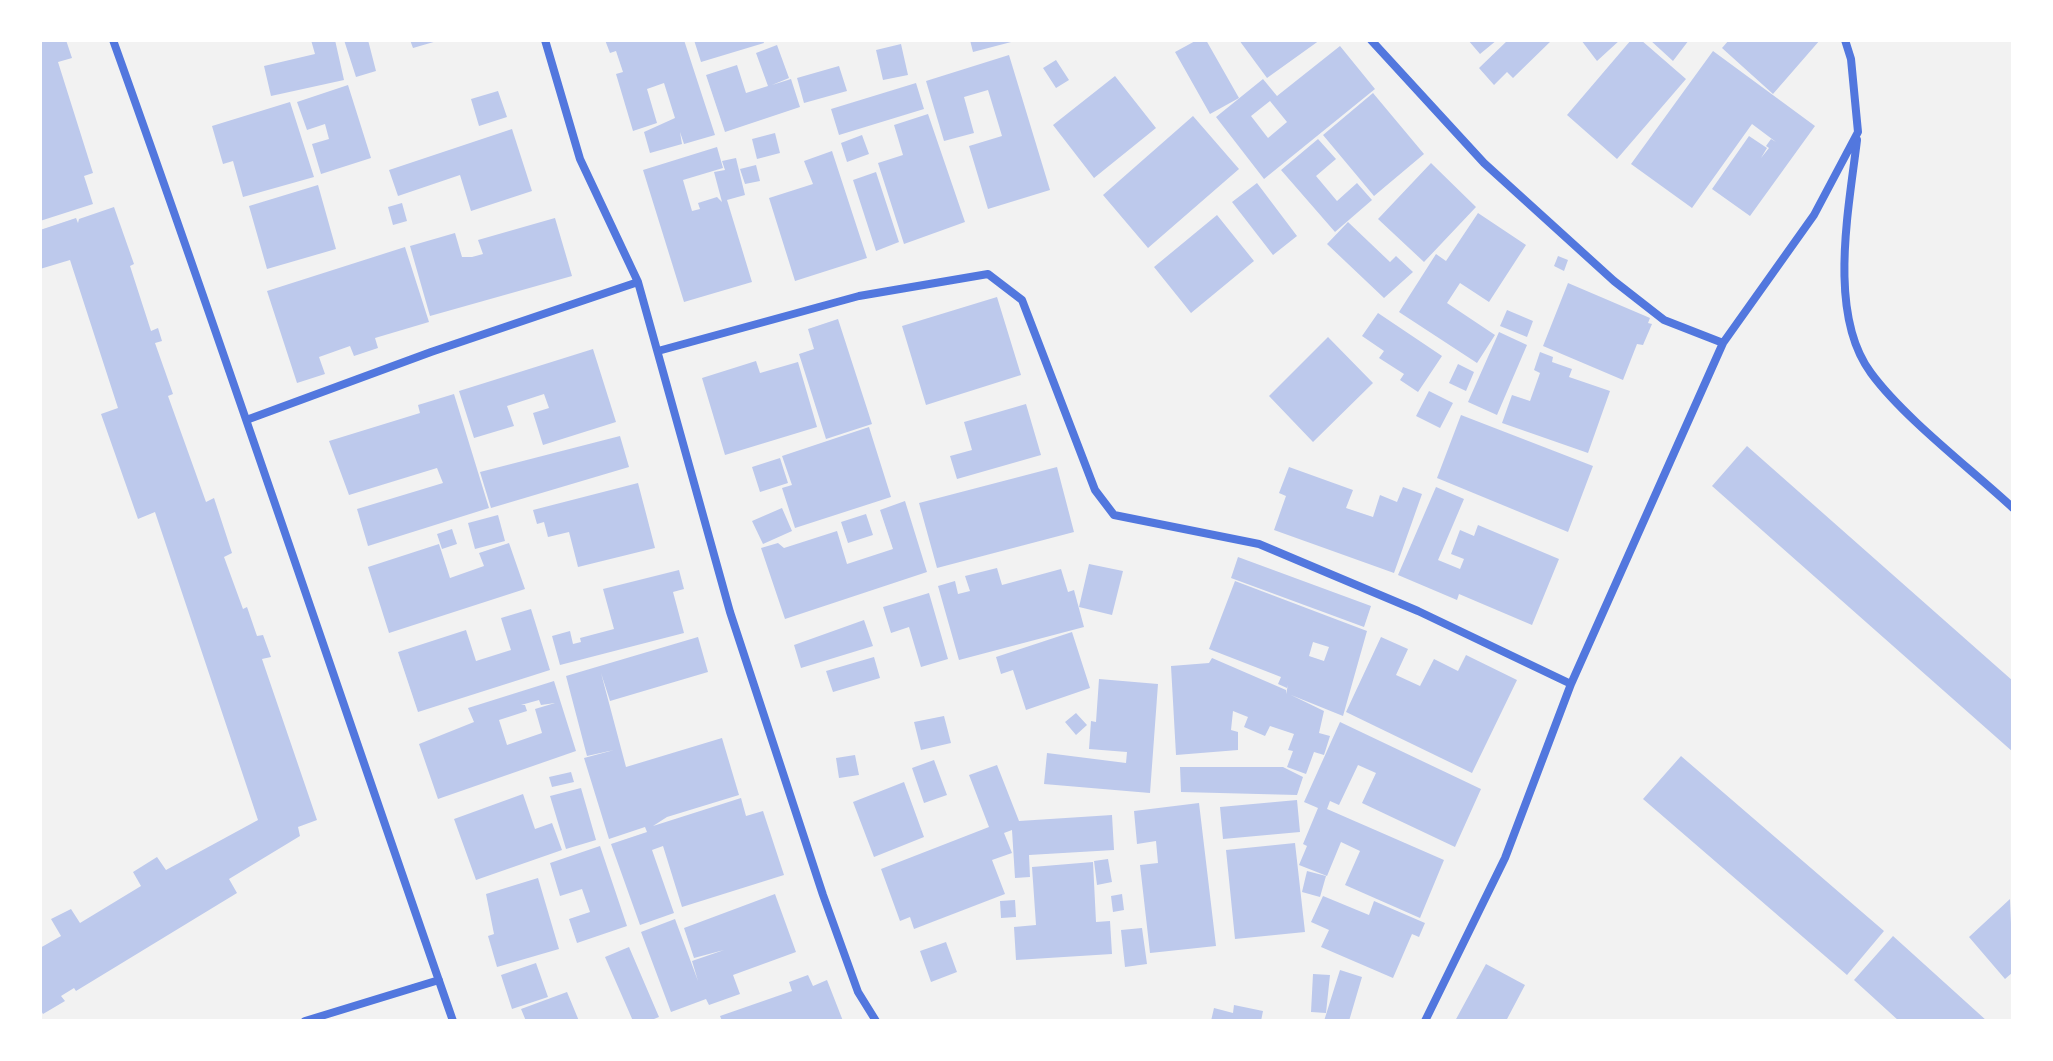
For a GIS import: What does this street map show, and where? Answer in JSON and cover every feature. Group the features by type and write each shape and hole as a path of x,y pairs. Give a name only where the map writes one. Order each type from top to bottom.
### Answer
{"street":[{"path":"113,40 249,419 352,733 453,1021"},
{"path":"545,40 580,159 638,282 730,612 838,936 858,992 876,1021"},
{"path":"1371,40 1484,163 1614,281 1664,320 1723,343"},
{"path":"1845,40 1851,59 1858,132 1845,246 1844,291 1854,336 1869,372 2013,508"},
{"path":"1425,1021 1505,858 1571,684 1723,343 1814,215 1858,132"},
{"path":"658,351 859,296 988,274 1022,300 1095,490 1114,515 1259,544 1418,611 1571,684"},
{"path":"249,419 431,352 638,282"},
{"path":"305,1021 439,980"}],"building":[{"path":"40,40 66,40 72,58 58,62 93,173 84,176 93,204 40,221"},
{"path":"311,40 335,40 344,80 271,96 264,66 315,54"},
{"path":"344,40 368,40 376,71 356,77"},
{"path":"410,40 437,40 437,41 413,48"},
{"path":"605,40 684,40 715,135 684,144 680,132 682,144 650,153 644,132 675,118 664,83 647,89 657,123 633,131 616,74 623,72 616,51 610,53"},
{"path":"694,40 763,40 764,43 701,62"},
{"path":"970,40 1015,40 1015,41 973,52"},
{"path":"1197,40 1206,40 1239,98 1210,114 1175,52"},
{"path":"1239,40 1320,40 1267,78"},
{"path":"1468,40 1497,40 1480,54"},
{"path":"1508,40 1552,40 1513,78 1507,72 1494,85 1479,68"},
{"path":"1581,40 1620,40 1597,61"},
{"path":"1631,40 1641,40 1686,79 1617,159 1567,115"},
{"path":"1650,40 1689,40 1673,61"},
{"path":"1729,40 1820,40 1773,94 1722,48"},
{"path":"901,44 908,75 883,80 876,50"},
{"path":"777,45 789,78 772,85 791,79 800,107 725,132 706,75 737,65 746,93 768,86 756,53"},
{"path":"1340,46 1375,89 1264,179 1216,117 1263,79 1277,96","holes":["1270,101 1287,122 1268,138 1251,116"]},
{"path":"1713,51 1815,126 1750,216 1712,189 1749,136 1767,148 1761,158 1769,148 1766,146 1771,139 1776,142 1752,124 1692,208 1631,164"},
{"path":"1009,55 1050,190 988,209 969,146 1002,136 988,90 964,97 974,133 944,141 926,81"},
{"path":"1056,60 1069,80 1056,88 1043,68"},
{"path":"839,66 847,91 804,103 797,78"},
{"path":"1115,76 1156,128 1094,178 1053,125"},
{"path":"916,83 924,109 839,135 831,109"},
{"path":"348,85 371,158 321,174 312,144 329,139 325,124 307,130 297,102"},
{"path":"498,91 507,117 479,126 471,99"},
{"path":"1373,93 1424,154 1374,196 1323,135"},
{"path":"290,102 314,177 243,197 233,161 223,164 212,126"},
{"path":"928,114 965,222 904,244 878,163 903,155 894,125"},
{"path":"1193,116 1239,169 1148,248 1103,195"},
{"path":"512,129 532,191 471,211 460,175 398,196 389,170"},
{"path":"775,133 780,153 757,159 752,139"},
{"path":"862,135 869,154 847,162 841,143"},
{"path":"1318,139 1336,159 1316,176 1337,201 1357,183 1372,200 1335,232 1281,170"},
{"path":"717,147 723,168 683,180 692,211 700,209 698,203 717,197 722,202 714,172 725,170 722,161 736,158 745,195 727,200 752,282 684,302 643,170"},
{"path":"832,151 867,258 795,281 769,198 813,184 804,161"},
{"path":"1431,163 1476,207 1424,262 1378,219"},
{"path":"756,165 760,181 745,184 740,169"},
{"path":"876,172 899,242 876,251 853,180"},
{"path":"1257,183 1297,236 1273,255 1232,202"},
{"path":"318,185 336,249 267,269 249,206"},
{"path":"402,203 407,221 393,225 388,207"},
{"path":"114,207 134,264 130,266 151,331 158,328 162,341 155,343 173,394 168,396 206,502 214,498 232,553 224,557 243,609 247,607 257,636 263,635 271,657 262,659 317,820 298,827 300,836 229,879 237,893 76,991 74,988 61,996 65,1001 43,1014 40,1009 40,948 61,936 51,919 71,909 80,923 141,886 133,872 157,857 166,870 258,820 155,512 138,519 101,414 118,408 70,260 40,269 40,230 76,218 78,223 79,219"},
{"path":"1478,213 1526,245 1489,302 1460,283 1447,303 1495,335 1477,363 1399,312 1436,254 1446,261"},
{"path":"1217,215 1254,261 1191,313 1154,267"},
{"path":"555,218 572,276 430,316 410,246 455,233 462,257 472,257 483,254 478,240"},
{"path":"1348,222 1390,262 1396,256 1413,272 1384,298 1327,244"},
{"path":"405,247 429,322 375,338 378,348 354,356 350,346 319,357 325,374 297,383 267,291"},
{"path":"1558,256 1568,260 1564,271 1554,266"},
{"path":"1568,283 1650,318 1648,323 1652,324 1643,345 1637,344 1623,380 1543,346"},
{"path":"997,297 1021,375 926,405 902,326"},
{"path":"1507,310 1533,321 1527,337 1500,326"},
{"path":"1378,313 1442,356 1418,392 1400,380 1404,374 1379,358 1384,351 1362,336"},
{"path":"838,319 872,424 826,439 799,354 814,349 808,329"},
{"path":"1499,332 1527,345 1497,415 1468,402"},
{"path":"1328,337 1373,383 1313,442 1269,396"},
{"path":"593,349 616,422 543,445 533,413 549,408 544,394 507,406 514,426 474,438 459,391"},
{"path":"1540,352 1553,357 1552,362 1572,369 1569,377 1610,391 1588,453 1502,423 1512,395 1530,401 1540,373 1534,370"},
{"path":"756,361 760,373 798,362 817,427 725,455 702,378"},
{"path":"1458,364 1474,372 1466,391 1449,383"},
{"path":"1429,391 1453,403 1440,428 1416,416"},
{"path":"454,394 489,508 368,546 357,509 443,483 437,468 349,495 329,441 420,413 418,405"},
{"path":"1026,404 1041,455 957,479 950,456 972,450 964,422"},
{"path":"1461,415 1593,466 1568,532 1437,478"},
{"path":"869,427 891,497 795,528 782,488 792,485 782,456"},
{"path":"620,436 629,467 491,508 480,472"},
{"path":"1747,446 2013,681 2013,752 1712,486"},
{"path":"780,458 788,483 760,492 752,467"},
{"path":"1057,467 1074,532 937,568 919,503"},
{"path":"1289,467 1353,490 1346,508 1373,517 1380,495 1397,502 1403,487 1422,494 1394,573 1274,530 1286,496 1279,493"},
{"path":"638,483 655,548 578,567 569,532 548,537 544,522 537,524 533,510"},
{"path":"1436,487 1464,499 1438,560 1460,569 1464,559 1451,554 1460,530 1474,536 1478,525 1559,559 1532,625 1459,594 1457,600 1398,575"},
{"path":"905,501 927,572 785,619 761,548 778,543 784,548 837,531 847,564 893,549 880,510"},
{"path":"782,508 792,531 763,544 752,521"},
{"path":"866,514 873,535 848,543 841,522"},
{"path":"498,515 505,541 475,549 468,523"},
{"path":"452,529 457,544 442,549 437,534"},
{"path":"509,543 525,589 389,633 368,567 439,544 450,578 484,566 479,553"},
{"path":"1238,557 1371,606 1364,627 1231,578"},
{"path":"1089,564 1123,571 1112,615 1079,607"},
{"path":"997,568 1002,585 1061,569 1068,592 1074,590 1084,627 959,660 938,586 955,581 958,594 970,591 965,576"},
{"path":"679,570 684,589 673,592 684,633 560,665 552,636 570,631 573,644 581,642 580,638 614,629 603,589"},
{"path":"1235,581 1367,631 1343,716 1291,695 1324,711 1319,733 1330,736 1324,755 1314,752 1306,774 1287,767 1293,751 1288,750 1294,734 1270,726 1265,736 1244,727 1248,717 1233,711 1231,730 1238,732 1238,750 1176,755 1171,666 1209,663 1212,658 1286,690 1286,694 1288,685 1287,688 1278,684 1281,677 1209,649","holes":["1313,642 1329,647 1324,661 1309,656"]},
{"path":"929,593 948,659 921,667 909,627 891,633 883,607"},
{"path":"531,609 550,670 418,712 398,652 466,630 476,661 511,650 501,618"},
{"path":"864,620 873,646 801,668 794,645"},
{"path":"1072,632 1090,688 1026,710 1013,670 1001,674 996,657"},
{"path":"698,637 708,672 610,701 601,673 626,767 722,738 739,795 667,817 653,826 741,798 746,816 763,811 784,875 682,907 663,846 652,850 674,913 640,925 611,844 647,832 645,827 609,839 584,758 614,750 587,756 566,676"},
{"path":"1381,637 1408,649 1396,675 1420,686 1434,659 1458,671 1466,655 1517,680 1472,773 1346,712"},
{"path":"874,657 880,678 833,692 826,671"},
{"path":"1099,679 1158,684 1150,793 1044,784 1047,753 1126,763 1127,752 1089,749 1091,721 1096,722"},
{"path":"554,681 576,751 438,799 419,744 474,722 468,708","holes":["539,700 541,705 555,703 535,709 542,733 507,745 499,720 527,711 525,705 521,705"]},
{"path":"1076,713 1087,725 1076,735 1065,722"},
{"path":"944,716 951,743 921,750 914,722"},
{"path":"1340,722 1481,789 1455,847 1362,803 1376,773 1358,765 1339,805 1330,801 1327,809 1444,860 1420,918 1345,885 1360,851 1341,842 1327,876 1299,865 1307,846 1303,844 1318,808 1304,802"},
{"path":"855,755 859,775 839,778 836,758"},
{"path":"1681,756 1884,931 1847,975 1643,799"},
{"path":"934,760 947,795 924,803 912,768"},
{"path":"997,765 1019,821 1112,815 1114,850 1029,855 1030,877 1015,878 1012,830 1004,833 1012,853 992,860 1005,894 914,929 910,917 900,921 881,869 989,827 969,775"},
{"path":"1180,767 1283,767 1303,777 1297,795 1181,792"},
{"path":"571,772 574,782 552,787 549,777"},
{"path":"904,782 924,837 874,857 853,802"},
{"path":"581,788 596,840 566,849 550,796"},
{"path":"523,794 535,829 552,823 562,850 476,880 454,819"},
{"path":"1297,800 1300,832 1223,839 1220,807"},
{"path":"1199,803 1216,946 1150,953 1140,865 1158,863 1156,841 1137,844 1134,811"},
{"path":"1295,843 1305,932 1235,939 1226,850"},
{"path":"600,846 627,926 577,943 569,919 590,912 582,889 560,896 550,863"},
{"path":"1108,859 1112,882 1097,885 1094,861"},
{"path":"1093,862 1096,922 1110,921 1112,954 1016,960 1014,927 1036,925 1032,867"},
{"path":"1307,871 1326,876 1320,897 1302,892"},
{"path":"538,878 559,949 497,967 488,936 494,934 486,894"},
{"path":"775,894 796,952 733,975 740,994 709,1005 706,999 671,1012 641,932 675,919 698,981 692,961 724,950 694,958 684,928"},
{"path":"1122,894 1124,910 1113,912 1111,896"},
{"path":"1323,896 1369,915 1374,901 1425,923 1419,937 1412,934 1393,978 1321,947 1329,930 1311,922"},
{"path":"2010,899 2013,972 2005,979 1969,937"},
{"path":"1015,900 1016,917 1001,918 1000,901"},
{"path":"1142,928 1147,964 1125,967 1121,930"},
{"path":"1893,936 1987,1021 1899,1021 1854,980"},
{"path":"946,942 957,972 931,982 920,951"},
{"path":"629,947 659,1017 649,1021 633,1021 605,957"},
{"path":"536,963 548,997 512,1009 501,975"},
{"path":"1486,964 1525,985 1506,1021 1455,1021"},
{"path":"1340,970 1362,977 1349,1021 1324,1021"},
{"path":"1313,974 1330,975 1326,1013 1311,1012"},
{"path":"808,975 813,986 827,980 843,1021 722,1021 720,1016 792,991 789,982"},
{"path":"567,992 579,1021 526,1021 521,1009"},
{"path":"1234,1005 1263,1011 1261,1021 1211,1021 1214,1008 1233,1013"}]}
